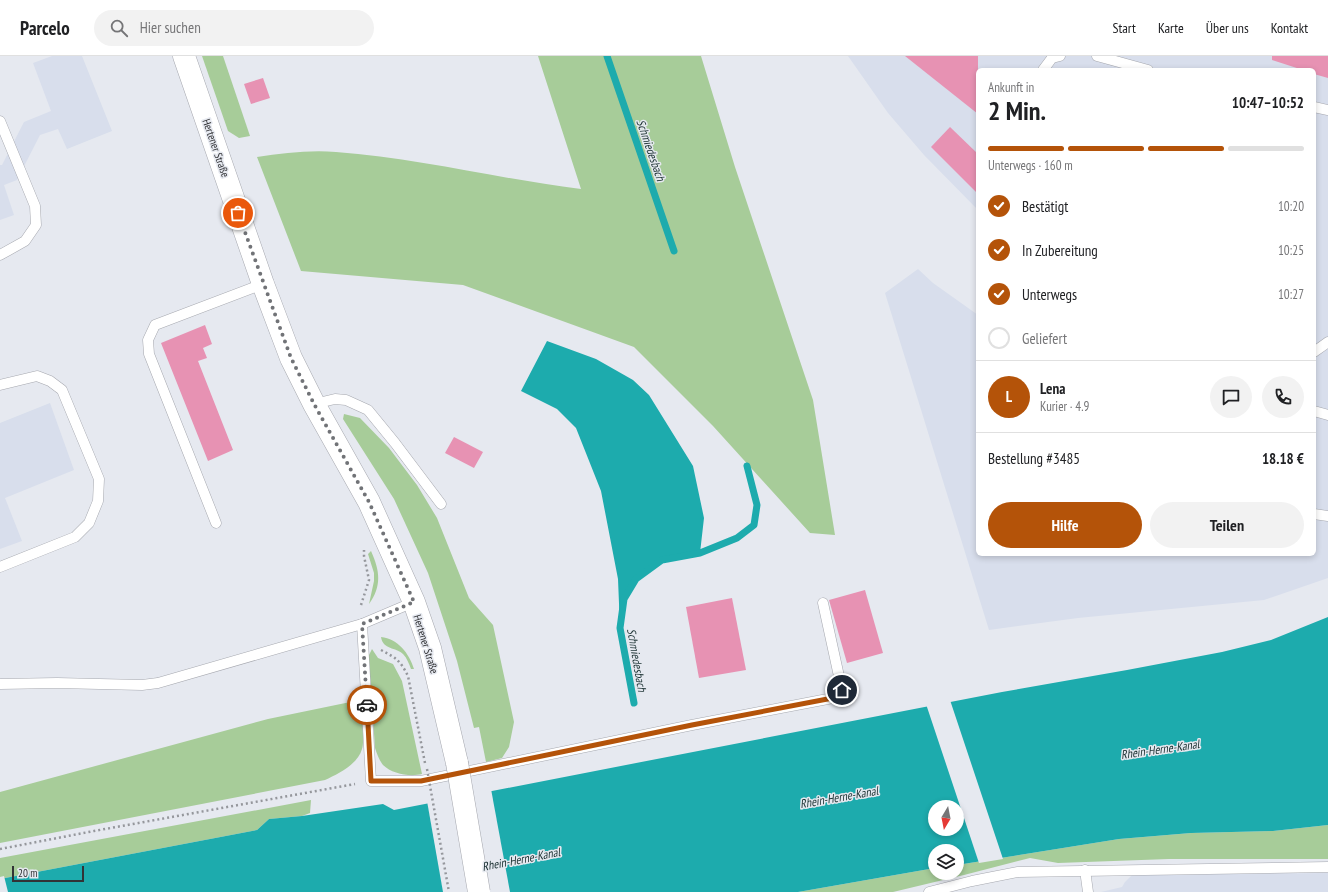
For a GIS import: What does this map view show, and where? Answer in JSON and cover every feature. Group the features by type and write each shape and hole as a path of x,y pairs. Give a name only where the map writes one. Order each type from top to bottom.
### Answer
{"main road":[{"name":"Hertener Straße","path":"184,56 263,284 291,358 314,404 369,502 414,602 430,648 457,763 479,892"}],"lane":[{"path":"1044,68 1052,58 1060,56"},
{"path":"1097,56 1141,68"},
{"path":"1316,107 1328,110"},
{"path":"0,121 35,206 36,225 25,241 0,255"},
{"path":"216,523 149,354 148,340 155,325 193,312 263,284"},
{"path":"1316,351 1328,342"},
{"path":"0,385 37,376 50,381 62,390 99,479 98,501 89,523 75,537 0,567"},
{"path":"314,404 335,399 346,400 368,410 441,504"},
{"path":"1316,412 1328,415"},
{"path":"1316,514 1328,516"},
{"path":"0,684 57,683 142,685 158,683 362,624 414,602"},
{"path":"362,624 371,781 421,781 692,725 838,697 842,690 823,603"},
{"path":"929,892 949,890 1018,872 1328,867"},
{"path":"1085,870 1088,892"}],"path":[{"path":"364,556 369,580 360,604 362,624 379,650 396,658 403,666 408,676 427,769 449,892"},
{"path":"0,849 371,781"}],"shaded area":[{"path":"52,56 82,56 112,131 67,149 58,129 40,135 17,180 4,185 14,215 0,220 0,165 2,165 24,122 51,111 33,63"},
{"path":"848,56 1328,56 1328,578 1264,600 1078,618 989,630 885,293 918,269 933,283 976,314 976,556 1316,556 1316,68 976,68 976,208 924,155 888,113"},
{"path":"50,403 74,470 5,498 22,541 0,549 0,423"},
{"path":"1328,873 1328,892 1101,892 1122,887 1132,875"}],"green space":[{"path":"202,56 223,56 250,136 239,138 228,131"},
{"path":"538,56 701,56 735,167 813,400 835,535 810,533 713,426 634,347 463,285 301,271 257,157 316,151 367,155 581,189"},
{"path":"344,414 360,418 389,448 417,485 437,518 469,598 493,625 514,722 509,747 502,758 486,762 479,727 474,728 457,661 428,573 394,499 343,419"},
{"path":"371,551 378,572 378,585 369,604 374,581 374,573 368,554"},
{"path":"381,637 387,638 398,644 406,652 414,669 411,669 403,654 384,644"},
{"path":"372,649 378,658 393,664 402,681 422,774 407,775 391,771 383,765 377,755 375,748 369,662 369,655"},
{"path":"360,700 363,745 360,754 347,768 325,780 0,843 0,792 268,719"},
{"path":"311,800 310,813 302,816 269,819 257,830 0,879 0,858"},
{"path":"1328,825 1328,859 1169,859 1058,863 1030,858 964,875 964,864 1119,839 1191,833 1273,831"},
{"path":"928,869 928,880 943,880 893,892 798,892"}],"water":[{"path":"547,341 596,359 633,380 649,395 693,466 704,518 700,553 662,560 637,579 624,599 620,628 618,579 601,491 576,428 557,409 521,391"},
{"name":"Rhein-Herne-Kanal","path":"1328,617 1328,825 1273,831 1191,833 1119,839 964,864 964,844 928,844 928,869 798,892 0,892 0,879 257,830 269,819 302,816 383,804 394,810 1002,692 1222,652 1271,640"}],"pier":[{"path":"950,700 1003,859 979,863 964,818 964,800 958,800 926,704"},
{"path":"491,789 510,892 443,892 427,801"},
{"path":"4,876 8,892 0,892 0,877"}],"building":[{"path":"905,56 978,56 978,68 976,68 976,112"},
{"path":"1272,56 1328,56 1328,78 1316,75 1316,68 1297,68 1272,60"},
{"path":"263,78 270,98 251,104 244,84"},
{"path":"950,127 976,152 976,192 931,147"},
{"path":"205,325 212,344 203,348 207,358 198,361 233,450 208,461 161,343"},
{"path":"454,437 483,452 474,468 445,453"},
{"path":"865,590 883,653 847,663 829,600"},
{"path":"732,598 746,670 699,678 686,607"}],"waterway":[{"name":"Schmiedesbach","path":"607,56 674,251"},
{"name":"Schmiedesbach","path":"634,703 620,628 624,599 636,579 662,560 700,553 737,538 754,525 757,505 747,466"}],"way so far":[{"path":"238,213 291,358 314,404 369,502 414,602 362,624 367,705"}],"route":[{"path":"367,705 371,781 421,781 692,725 838,697 842,690"}]}
